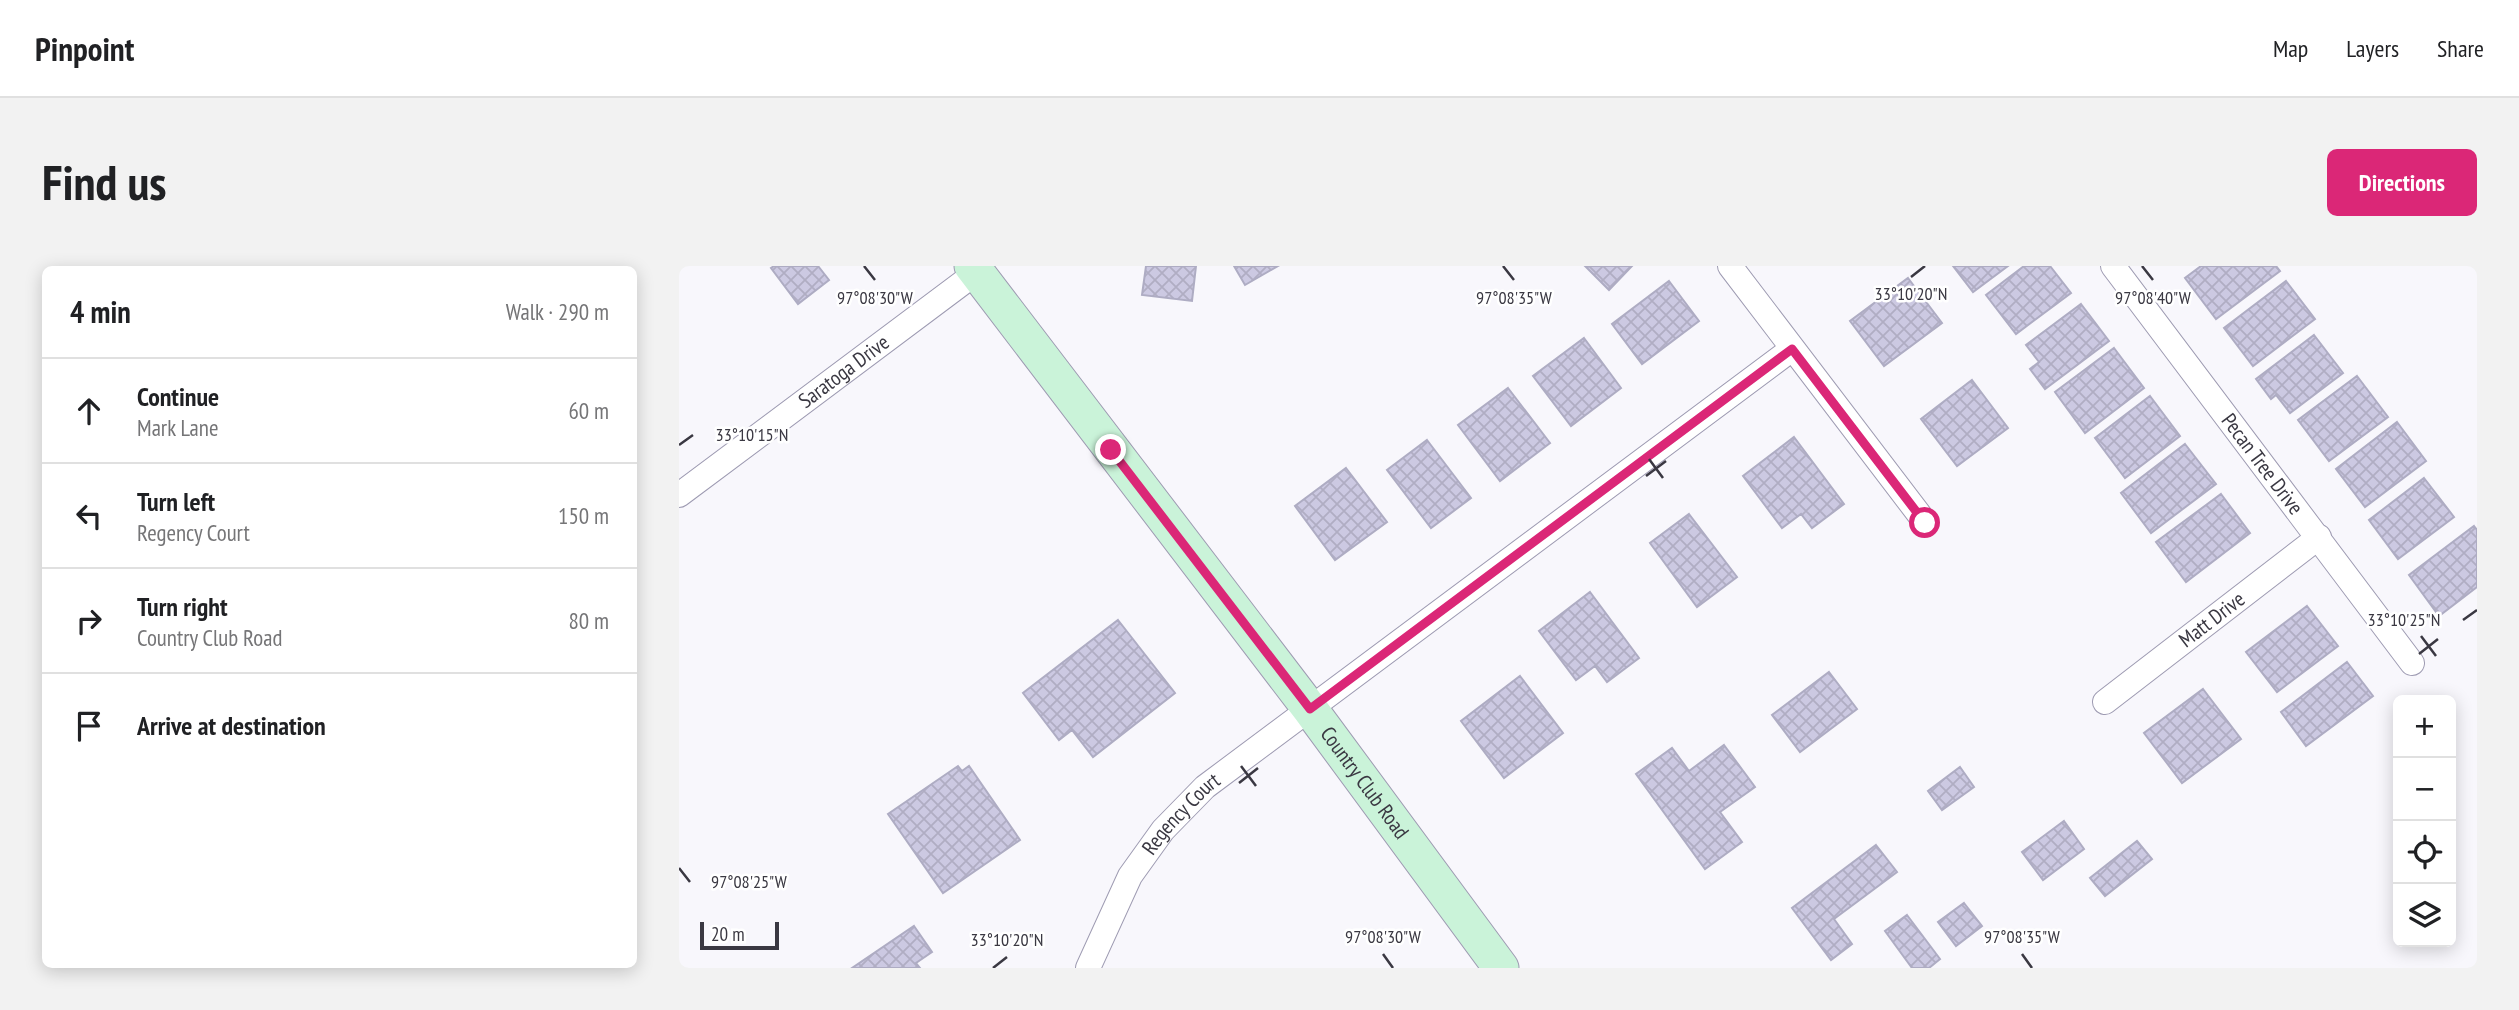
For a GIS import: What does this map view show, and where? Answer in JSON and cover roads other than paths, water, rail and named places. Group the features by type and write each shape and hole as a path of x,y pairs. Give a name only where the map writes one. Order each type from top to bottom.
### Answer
{"main road":[{"name":"Country Club Road","path":"974,269 1310,709 1501,968"}],"street":[{"path":"1730,266 1925,523"},
{"name":"Pecan Tree Drive","path":"2116,267 2411,663"},
{"name":"Saratoga Drive","path":"679,495 974,269"},
{"name":"Regency Court","path":"1088,968 1130,876 1163,830 1205,787 1792,349"},
{"name":"Matt Drive","path":"2105,702 2319,537"}]}
